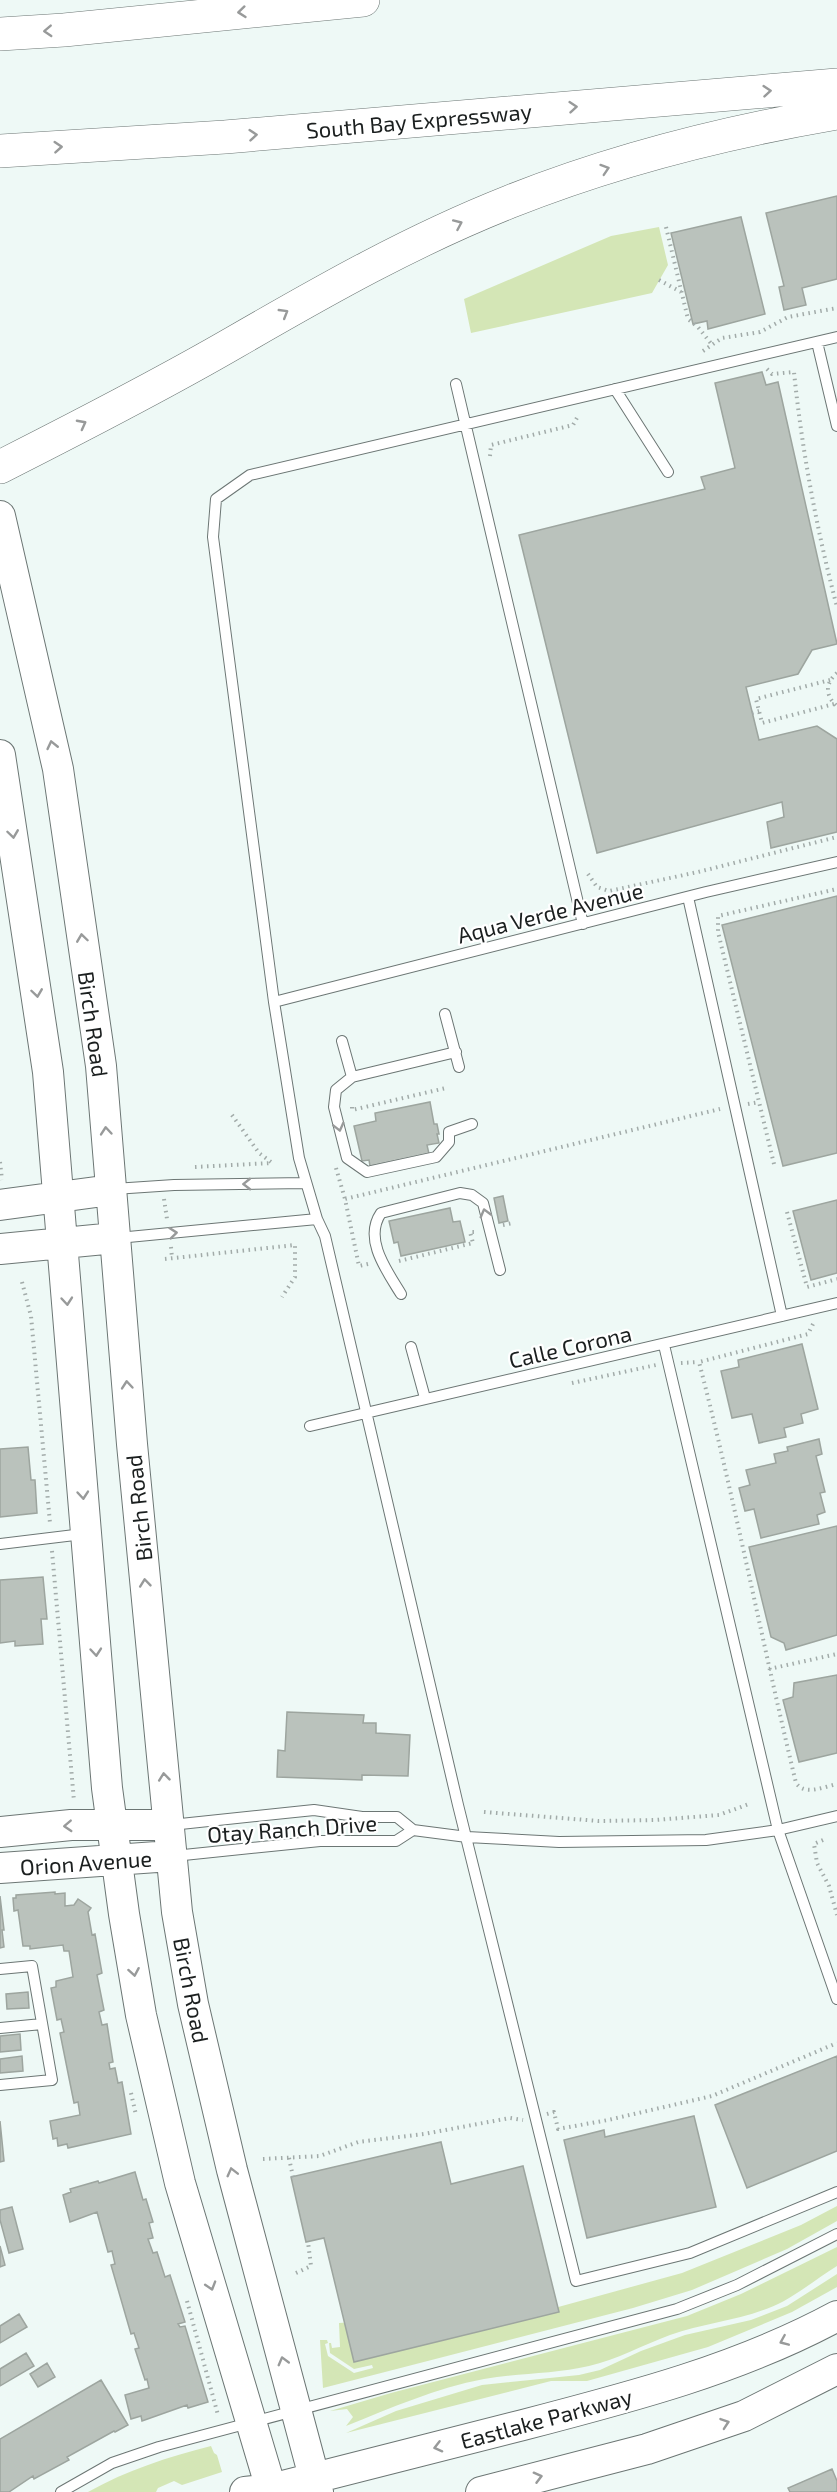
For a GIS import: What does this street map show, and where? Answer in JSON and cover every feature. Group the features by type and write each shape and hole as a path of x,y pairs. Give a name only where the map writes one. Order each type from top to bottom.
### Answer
{"highway":[{"path":"0,34 64,30 363,0"},
{"name":"South Bay Expressway","path":"0,151 225,137 837,85"},
{"path":"0,467 234,342 358,271 510,201 625,162 681,146 837,112"}],"main road":[{"name":"Birch Road","path":"0,516 58,769 101,1066 132,1444 177,1912 194,2004 231,2170 317,2485"},
{"path":"0,755 48,1072 86,1534 116,1858 141,2015 180,2183 251,2421 263,2491"},
{"path":"1,1193 58,1197 111,1190"},
{"path":"0,1249 115,1238"},
{"name":"Orion Avenue","path":"0,1832 71,1825 169,1825"},
{"name":"Orion Avenue","path":"0,1868 116,1858 171,1856"},
{"name":"Eastlake Parkway","path":"263,2491 317,2485 626,2398 721,2368 837,2316"},
{"path":"481,2492 647,2449 744,2416 837,2369"}],"lane":[{"path":"837,338 250,475 216,498 213,537 274,1002 305,1183 324,1236 467,1837 576,2281 690,2253 837,2192"},
{"path":"817,342 837,426"},
{"path":"456,384 583,924"},
{"path":"615,389 668,472"},
{"name":"Aqua Verde Avenue","path":"274,1002 688,897 837,862"},
{"path":"688,897 782,1316"},
{"path":"445,1014 459,1067"},
{"path":"342,1041 352,1077"},
{"path":"456,1052 352,1077 336,1090 334,1107 347,1158 367,1172 436,1157 449,1142 449,1132 472,1124"},
{"path":"111,1190 174,1185 305,1183"},
{"path":"401,1294 381,1261 375,1233 376,1219 381,1213 460,1193 472,1195 483,1203 500,1270"},
{"path":"115,1238 316,1219"},
{"name":"Calle Corona","path":"310,1426 837,1303"},
{"path":"664,1345 778,1830 837,2000"},
{"path":"411,1347 425,1398"},
{"path":"0,1544 86,1534"},
{"name":"Otay Ranch Drive","path":"169,1825 314,1810 362,1817 398,1817 413,1830 396,1841 320,1841 171,1856"},
{"path":"413,1830 467,1837 559,1842 706,1840 778,1830 837,1816"},
{"path":"0,1969 32,1966 52,2080 0,2085"},
{"path":"0,2028 42,2024"},
{"path":"61,2492 112,2463 159,2447 677,2309 737,2285 837,2234"}],"path":[{"path":"666,227 688,320 698,327 714,346"},
{"path":"659,280 681,292"},
{"path":"703,351 714,346 722,338 760,332 788,317 837,308"},
{"path":"756,371 766,369 772,374 794,372 798,412 821,540 837,608"},
{"path":"492,464 490,444 573,425 578,414 582,413"},
{"path":"830,680 828,693 835,705 762,723 756,699 830,680 837,673"},
{"path":"752,713 759,711"},
{"path":"588,873 597,887 609,891 698,872 837,837"},
{"path":"774,1164 718,932 718,916 837,889"},
{"path":"351,1104 352,1110 446,1088"},
{"path":"513,1223 470,1233 472,1243 398,1261 396,1257 359,1266 345,1199 759,1102"},
{"path":"232,1115 259,1153 271,1162"},
{"path":"0,1162 1,1193"},
{"path":"787,1212 807,1287 837,1279"},
{"path":"165,1259 295,1245 295,1277 282,1297"},
{"path":"572,1383 668,1363 699,1362 808,1334 811,1324 819,1324"},
{"path":"699,1362 720,1444 796,1783 800,1789 806,1791 837,1784"},
{"path":"769,1669 837,1654"},
{"path":"484,1812 599,1821 655,1820 719,1815 749,1804"},
{"path":"823,1840 814,1844 815,1855 829,1886 837,1915"},
{"path":"263,2159 320,2156 358,2142 424,2134 510,2118 519,2121 554,2112 558,2128 608,2120 712,2096 837,2043"},
{"path":"289,2158 293,2176"},
{"path":"296,2272 311,2266 308,2242"}],"green space":[{"path":"659,227 668,265 652,293 471,333 464,299 611,236"},
{"path":"837,2206 837,2221 787,2249 692,2290 633,2308 323,2388 320,2340 327,2340 328,2343 325,2344 328,2356 354,2373 373,2368 372,2365 354,2369 330,2353 329,2343 332,2348 340,2347 339,2323 551,2309 682,2273 801,2225"},
{"path":"837,2247 837,2266 784,2301 742,2317 670,2335 619,2356 576,2369 497,2377 466,2383 414,2399 346,2426 353,2417 347,2409 330,2411 687,2316 741,2294"},
{"path":"837,2274 837,2287 792,2312 708,2347 587,2381 551,2381 346,2433 396,2411 482,2385 579,2375 600,2370 641,2351 685,2335 751,2320 787,2306"},
{"path":"211,2446 217,2455 222,2472 182,2485 174,2481 158,2488 156,2492 88,2492 148,2465"}],"building":[{"path":"837,196 837,279 802,288 806,305 784,310 779,287 784,286 766,213"},
{"path":"741,217 765,314 708,329 707,321 693,324 671,233"},
{"path":"762,372 766,385 778,382 837,644 812,650 798,674 746,687 759,740 817,726 837,739 837,832 771,848 767,822 784,817 782,802 597,853 519,535 705,489 701,477 735,468 715,383"},
{"path":"837,896 837,1153 783,1166 722,925"},
{"path":"430,1102 434,1124 437,1124 439,1143 427,1145 429,1154 370,1166 369,1160 362,1161 354,1126 376,1121 375,1113"},
{"path":"503,1196 508,1221 499,1223 494,1198"},
{"path":"837,1200 837,1273 811,1280 793,1211"},
{"path":"450,1208 453,1222 460,1221 465,1242 401,1256 398,1242 394,1243 389,1221"},
{"path":"802,1344 818,1409 801,1414 803,1423 784,1428 786,1437 759,1443 752,1414 732,1418 721,1371 739,1367 738,1360"},
{"path":"819,1439 822,1454 816,1456 825,1492 820,1493 825,1512 817,1515 819,1524 761,1538 754,1509 745,1511 739,1488 750,1485 746,1470 776,1463 774,1454 788,1451 787,1447"},
{"path":"28,1447 31,1480 35,1480 37,1513 0,1517 0,1449"},
{"path":"837,1526 837,1635 786,1650 784,1643 771,1637 749,1547"},
{"path":"43,1577 47,1619 41,1619 43,1644 15,1646 15,1641 0,1643 0,1580"},
{"path":"837,1675 837,1753 799,1762 783,1700 793,1697 794,1683"},
{"path":"287,1712 364,1715 363,1723 376,1723 376,1733 410,1735 408,1776 362,1775 362,1780 277,1777 278,1750 285,1751"},
{"path":"55,1892 55,1894 65,1893 65,1906 74,1905 78,1899 91,1908 88,1912 92,1935 95,1934 102,1973 97,1975 104,2010 99,2012 102,2025 107,2024 113,2062 109,2063 110,2069 115,2068 118,2083 122,2082 131,2134 68,2148 67,2144 58,2146 57,2138 53,2139 50,2121 80,2115 78,2102 74,2103 60,2033 64,2032 61,2019 57,2020 51,1988 56,1987 56,1981 73,1977 69,1951 64,1951 63,1945 30,1949 30,1946 23,1946 18,1910 14,1911 13,1898 16,1898 16,1895"},
{"path":"0,1896 4,1947 0,1948"},
{"path":"28,1992 29,2008 7,2009 6,1994"},
{"path":"20,2034 21,2050 0,2052 0,2036"},
{"path":"22,2056 23,2071 0,2073 0,2059"},
{"path":"837,2056 837,2151 747,2188 715,2105"},
{"path":"694,2116 716,2207 587,2238 564,2140 604,2130 605,2137"},
{"path":"0,2121 4,2161 0,2162"},
{"path":"441,2142 451,2184 523,2166 559,2312 354,2362 324,2238 306,2242 291,2177"},
{"path":"135,2172 143,2200 146,2199 153,2222 149,2223 153,2238 148,2239 153,2253 157,2252 165,2277 170,2275 185,2322 178,2324 180,2327 185,2326 208,2402 188,2408 187,2405 142,2421 141,2416 131,2419 125,2395 149,2388 135,2349 139,2348 134,2333 131,2334 111,2265 115,2264 112,2251 108,2252 97,2212 70,2222 63,2195 71,2192 70,2189"},
{"path":"12,2207 23,2249 9,2253 0,2220 0,2210"},
{"path":"0,2246 5,2265 0,2267"},
{"path":"19,2314 27,2327 0,2343 0,2326"},
{"path":"26,2353 34,2366 0,2386 0,2369"},
{"path":"47,2363 55,2377 38,2387 30,2374"},
{"path":"101,2380 128,2425 67,2457 69,2460 34,2479 33,2476 9,2492 0,2492 0,2439"},
{"path":"832,2469 837,2481 837,2492 790,2492 788,2488"}]}
